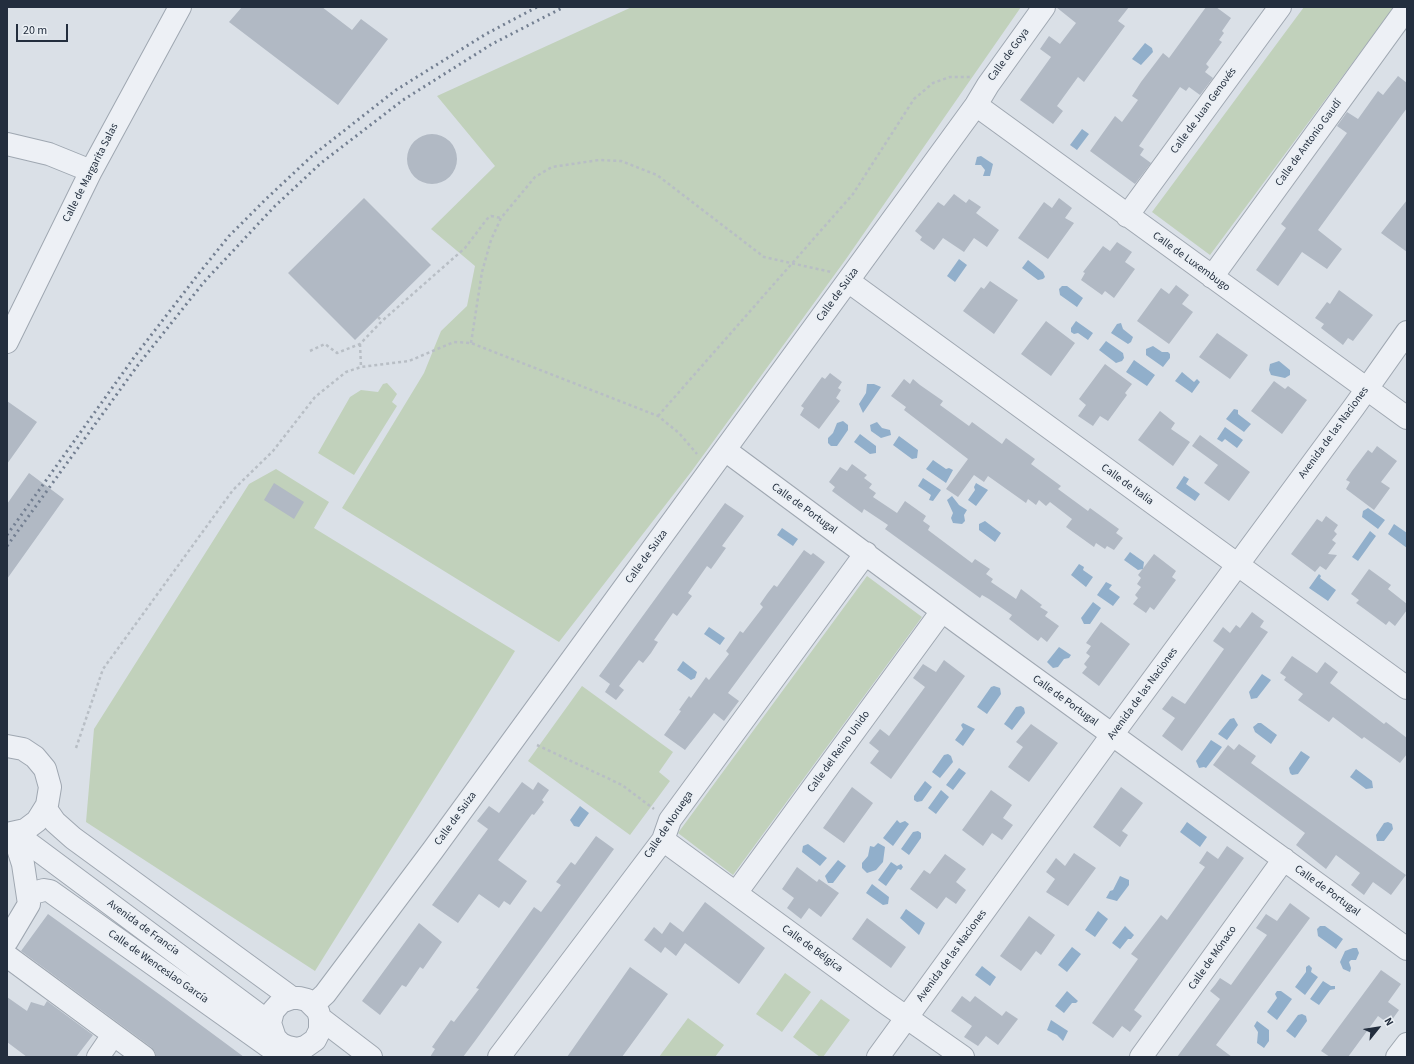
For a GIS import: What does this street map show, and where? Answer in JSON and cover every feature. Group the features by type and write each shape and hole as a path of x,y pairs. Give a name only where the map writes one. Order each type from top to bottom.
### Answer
{"street":[{"name":"Calle de Margarita Salas","path":"7,342 91,171 180,7"},
{"name":"Calle de Goya","path":"976,105 988,85 1044,7"},
{"name":"Calle de Juan Genovés","path":"1127,216 1280,7"},
{"name":"Calle de Antonio Gaudí","path":"1212,277 1407,8"},
{"name":"Calle de Luxembugo","path":"976,105 1366,390 1407,418"},
{"name":"Calle de Suiza","path":"317,1011 325,994 438,844 725,450 840,277 976,105"},
{"path":"7,144 49,154 91,171"},
{"name":"Calle de Italia","path":"840,277 1407,688"},
{"name":"Avenida de las Naciones","path":"878,1057 1407,332"},
{"name":"Calle de Portugal","path":"725,450 866,553 942,611 1407,949"},
{"name":"Calle de Noruega","path":"499,1057 663,840 670,820 866,553"},
{"name":"Calle del Reino Unido","path":"736,893 942,611"},
{"path":"7,746 18,748 31,754 45,769 50,787 46,809 33,825 12,833 23,864 29,894 29,904 7,941"},
{"path":"46,809 55,822 73,838 292,998"},
{"name":"Avenida de Francia","path":"12,833 270,1023 275,1038 294,1054"},
{"name":"Calle de Bélgica","path":"663,840 963,1057"},
{"name":"Calle de Mónaco","path":"1141,1057 1284,859"},
{"name":"Calle de Wenceslao García","path":"29,894 44,890 50,891 294,1054"},
{"path":"7,956 144,1057"},
{"path":"270,1023 273,1011 281,1002 292,998 307,1000 317,1011 371,1057"},
{"path":"294,1054 315,1040 320,1030 317,1011"},
{"path":"98,1057 113,1035"},
{"path":"1397,1057 1407,1044"}],"path":[{"path":"658,416 853,194 914,99 933,83 950,77 975,78"},
{"path":"471,343 482,272 491,240 501,218 535,177 552,167 599,160 621,161 657,175 764,257 840,277"},
{"path":"310,351 325,344 338,352 360,344 382,321 465,248 491,216 501,218"},
{"path":"378,317 382,321"},
{"path":"76,748 103,669 233,490 273,451 315,397 346,372 361,367 409,361 429,351 454,342 471,343 658,416 679,433 698,455"},
{"path":"360,344 361,367"},
{"path":"537,745 622,785 654,808"}],"green space":[{"path":"632,7 1021,7 846,259 691,472 559,642 342,508 424,373 441,331 467,306 475,266 431,229 495,166 437,96"},
{"path":"1304,7 1394,7 1210,255 1152,212"},
{"path":"387,383 397,394 392,402 397,406 354,475 318,453 350,397 361,390 378,392 383,384"},
{"path":"276,469 329,502 314,528 515,651 315,971 86,822 94,729 249,484"},
{"path":"867,576 922,617 733,875 678,833"},
{"path":"582,686 673,752 659,772 670,781 630,835 528,761"},
{"path":"785,973 811,992 782,1032 756,1014"},
{"path":"821,999 850,1020 823,1057 820,1057 793,1037"},
{"path":"688,1018 724,1045 715,1057 659,1057"}],"water":[{"path":"1145,43 1152,48 1153,52 1141,65 1132,59"},
{"path":"1082,129 1089,134 1077,150 1070,145"},
{"path":"981,156 993,164 990,176 983,176 985,170 981,165 975,165 977,157"},
{"path":"959,259 967,265 955,282 947,276"},
{"path":"1028,260 1043,272 1045,277 1043,279 1038,280 1022,268"},
{"path":"1062,286 1067,286 1083,298 1077,307 1060,295 1059,289"},
{"path":"1076,321 1093,333 1088,340 1078,333 1074,334 1071,332 1071,328"},
{"path":"1121,323 1123,329 1133,337 1131,342 1128,344 1111,333 1117,324"},
{"path":"1106,341 1123,353 1124,358 1122,361 1116,363 1099,350"},
{"path":"1153,346 1162,352 1168,352 1170,354 1170,358 1163,367 1146,355 1146,349"},
{"path":"1134,360 1155,375 1147,386 1126,372"},
{"path":"1279,361 1290,370 1290,375 1285,378 1271,375 1269,370 1270,364"},
{"path":"1182,372 1194,382 1197,379 1200,382 1192,393 1175,381"},
{"path":"867,384 874,384 881,387 863,413 859,404 866,393"},
{"path":"1234,409 1238,410 1238,414 1251,424 1244,432 1226,419"},
{"path":"843,421 848,425 848,430 837,446 831,446 828,443 828,438 833,433 837,423"},
{"path":"877,422 882,428 890,430 891,435 881,438 871,431 870,425"},
{"path":"1225,427 1243,440 1237,448 1225,439 1222,442 1217,439"},
{"path":"860,434 876,446 876,453 870,454 854,442"},
{"path":"899,436 918,450 917,458 912,459 893,445"},
{"path":"933,460 946,469 949,468 953,470 946,483 926,469"},
{"path":"1184,476 1189,479 1186,484 1200,494 1195,501 1176,488"},
{"path":"923,478 941,490 933,501 929,500 931,495 918,486"},
{"path":"976,483 988,490 976,506 968,500 975,490 974,487"},
{"path":"952,496 959,505 967,510 964,515 965,521 962,524 953,523 951,518 953,513 947,500"},
{"path":"1368,508 1385,520 1378,529 1362,517 1363,511"},
{"path":"985,521 1001,533 995,542 979,530 979,524"},
{"path":"1394,524 1407,533 1407,548 1388,534"},
{"path":"782,528 798,539 793,546 777,535"},
{"path":"1370,531 1376,536 1358,561 1352,557"},
{"path":"1130,552 1144,562 1143,569 1138,570 1124,560"},
{"path":"1079,564 1084,567 1083,570 1093,577 1086,587 1071,575"},
{"path":"1319,574 1321,576 1320,578 1336,590 1328,601 1309,588"},
{"path":"1106,582 1112,585 1109,589 1120,597 1113,606 1097,595"},
{"path":"1093,602 1101,608 1090,624 1084,624 1081,618"},
{"path":"709,627 725,638 720,645 704,634"},
{"path":"1059,647 1071,655 1069,658 1064,659 1058,667 1053,668 1047,662"},
{"path":"683,661 697,672 695,678 691,680 677,670"},
{"path":"1262,674 1271,680 1257,698 1251,699 1249,692"},
{"path":"994,686 1000,688 1001,694 987,714 977,707 991,687"},
{"path":"1021,706 1024,708 1025,713 1012,730 1004,724 1016,707"},
{"path":"1234,718 1238,725 1227,740 1218,734 1230,719"},
{"path":"963,723 975,729 963,746 955,740 963,729 961,725"},
{"path":"1258,723 1261,723 1277,735 1271,744 1255,732 1253,727"},
{"path":"1211,740 1222,747 1206,768 1199,768 1196,761"},
{"path":"1301,751 1310,757 1298,774 1292,775 1289,768"},
{"path":"948,754 951,756 953,762 940,778 932,772 944,755"},
{"path":"959,768 966,773 953,790 946,785"},
{"path":"1356,769 1372,781 1373,788 1366,789 1350,777"},
{"path":"925,781 932,787 922,801 917,802 914,800 914,796"},
{"path":"941,790 949,797 936,814 928,808"},
{"path":"580,806 589,813 579,827 574,826 570,820"},
{"path":"897,820 900,823 905,821 909,824 893,846 883,838"},
{"path":"1187,822 1207,837 1200,847 1180,832"},
{"path":"1388,822 1392,824 1393,829 1384,841 1377,841 1376,835 1384,823"},
{"path":"918,831 921,833 921,838 909,855 901,849 913,832"},
{"path":"878,843 885,847 883,862 876,870 867,873 862,868 862,863 868,856 870,846 874,847"},
{"path":"808,844 827,858 820,866 802,852 803,846"},
{"path":"838,860 846,866 833,883 828,883 825,876"},
{"path":"891,862 897,866 901,864 903,867 901,870 898,869 886,886 878,880"},
{"path":"1120,876 1129,880 1129,885 1117,901 1106,898 1110,891 1113,890"},
{"path":"872,884 889,897 888,904 883,905 866,893"},
{"path":"906,909 925,923 919,935 900,918"},
{"path":"1098,911 1108,919 1095,937 1085,930"},
{"path":"1125,926 1134,935 1131,939 1128,939 1120,949 1112,943"},
{"path":"1320,926 1325,926 1343,939 1336,949 1318,936 1317,929"},
{"path":"1072,947 1081,954 1067,972 1058,965"},
{"path":"1357,948 1359,953 1356,960 1351,960 1349,962 1351,968 1350,972 1343,969 1340,962 1345,951"},
{"path":"1309,965 1312,968 1311,972 1318,977 1305,995 1295,987 1306,972 1306,967"},
{"path":"982,966 996,977 990,986 975,975"},
{"path":"1323,981 1331,986 1335,986 1335,989 1330,990 1319,1005 1310,999"},
{"path":"1067,991 1078,1001 1076,1003 1072,1003 1064,1013 1055,1006"},
{"path":"1277,991 1281,991 1292,999 1277,1020 1267,1012 1277,998 1275,994"},
{"path":"1302,1014 1306,1016 1307,1021 1295,1038 1286,1031 1298,1015"},
{"path":"1051,1020 1068,1031 1063,1041 1057,1035 1047,1030"},
{"path":"1257,1021 1269,1030 1269,1041 1264,1048 1257,1043 1258,1032 1254,1026"}],"building":[{"path":"242,7 322,7 352,30 361,19 388,39 338,105 229,22"},
{"path":"1056,7 1129,7 1118,21 1125,26 1084,82 1078,77 1057,106 1063,111 1053,124 1020,100 1051,57 1040,49 1049,36 1060,44 1076,23"},
{"path":"1206,7 1216,7 1231,18 1222,31 1224,33 1219,40 1222,42 1206,64 1209,67 1205,72 1213,78 1200,95 1189,87 1186,91 1180,87 1139,146 1144,149 1140,155 1151,163 1135,184 1090,151 1115,116 1122,122 1138,100 1132,96 1141,82 1163,53 1169,58"},
{"path":"1398,76 1407,83 1407,108 1318,230 1342,249 1327,269 1302,252 1278,286 1256,270 1286,228 1281,224 1347,133 1337,126 1347,112 1358,119 1378,91 1383,95"},
{"path":"427,134 437,134 450,141 457,154 457,164 450,177 437,184 427,184 418,180 411,173 407,164 407,154 411,145 418,138"},
{"path":"954,194 966,203 969,199 981,207 976,213 999,230 987,247 974,238 964,252 943,238 934,250 920,240 922,237 915,231 938,202 944,206"},
{"path":"364,198 431,265 355,340 288,273"},
{"path":"1059,198 1072,208 1065,218 1074,223 1048,259 1018,238 1044,202 1052,208"},
{"path":"1407,200 1407,252 1381,233"},
{"path":"1117,242 1132,252 1125,262 1135,269 1114,298 1105,291 1102,295 1081,280 1085,273 1083,272 1103,246 1110,251"},
{"path":"990,281 1018,300 994,334 963,311 981,287 984,289"},
{"path":"1176,285 1189,295 1182,304 1193,312 1169,344 1137,321 1161,288 1169,294"},
{"path":"1339,290 1373,315 1353,341 1348,338 1343,345 1321,328 1324,324 1315,318 1327,302 1330,304"},
{"path":"1046,321 1075,343 1051,376 1021,354"},
{"path":"1217,333 1248,355 1230,379 1199,357"},
{"path":"1105,364 1132,384 1125,393 1127,395 1108,421 1100,416 1093,426 1078,416 1086,405 1079,399"},
{"path":"830,373 842,382 838,388 841,390 836,398 840,401 819,429 800,415 804,408 801,406 822,377 825,379"},
{"path":"904,379 910,384 913,379 943,401 940,405 969,426 972,422 1002,444 1006,438 1035,459 1031,464 1061,486 1058,489 1088,511 1090,508 1119,529 1116,533 1123,538 1114,550 1107,546 1105,549 1096,543 1094,547 1066,527 1072,519 1050,502 1046,506 1039,500 1036,505 1028,499 1026,503 988,476 984,482 974,475 958,497 946,489 968,459 904,410 906,407 891,396"},
{"path":"1274,381 1285,389 1288,386 1307,400 1282,434 1251,411"},
{"path":"7,401 37,422 7,464"},
{"path":"1160,411 1175,423 1171,429 1190,442 1173,466 1138,440"},
{"path":"1200,435 1250,472 1229,501 1204,483 1218,465 1192,446"},
{"path":"1377,446 1397,461 1381,482 1390,488 1374,510 1346,489 1350,482 1346,480 1368,450 1372,453"},
{"path":"852,464 867,475 864,478 872,484 869,488 876,493 873,497 897,513 905,501 926,516 923,521 930,526 928,530 972,563 975,559 990,569 986,574 993,579 991,582 1016,599 1021,589 1042,605 1040,607 1048,612 1045,616 1059,626 1047,642 1041,637 1038,641 1009,619 1012,615 982,595 980,598 885,529 888,525 864,509 862,513 832,491 835,487 829,482 840,467 847,471"},
{"path":"29,473 64,499 7,579 7,504"},
{"path":"274,483 304,502 294,519 264,500"},
{"path":"725,503 744,516 722,546 726,548 711,569 707,566 688,593 692,596 677,616 673,613 654,640 658,642 651,653 643,663 639,660 619,686 624,690 616,700 605,692 610,684 599,676"},
{"path":"1326,516 1338,525 1334,531 1337,534 1332,540 1336,543 1328,554 1337,555 1326,570 1320,566 1315,572 1291,554 1317,519 1322,522"},
{"path":"804,550 811,555 813,553 825,562 728,693 739,701 724,721 714,713 685,750 664,735 681,711 679,710 689,696 691,698 706,677 709,680 729,654 726,651 740,631 743,633 763,607 760,604 767,594 774,585 777,587"},
{"path":"1154,554 1176,571 1172,577 1176,580 1154,610 1150,607 1146,613 1133,604 1138,598 1135,595 1141,587 1137,584 1141,578 1138,575"},
{"path":"1369,569 1391,585 1388,589 1407,604 1407,610 1395,626 1389,621 1386,625 1356,603 1359,600 1351,594"},
{"path":"1252,612 1264,621 1260,627 1268,632 1182,751 1162,736 1175,718 1162,709 1172,696 1185,704 1224,649 1213,641 1223,627 1230,633 1236,625 1240,628"},
{"path":"1101,622 1130,644 1099,686 1082,673 1087,667 1084,664 1090,656 1086,653 1091,646 1086,643"},
{"path":"1292,656 1317,673 1325,662 1338,672 1330,683 1384,724 1386,722 1407,738 1407,754 1400,763 1364,737 1362,739 1333,717 1329,722 1298,700 1303,694 1284,680 1286,677 1280,673"},
{"path":"944,660 965,676 891,779 870,763 879,751 869,743 880,729 889,736 925,687 913,678 923,664 936,672"},
{"path":"1031,724 1058,743 1029,782 1008,767 1023,747 1016,742"},
{"path":"1239,744 1256,756 1251,763 1406,875 1391,895 1373,882 1364,895 1351,885 1360,873 1336,855 1326,869 1296,845 1305,833 1213,765 1228,745 1234,750"},
{"path":"522,782 533,790 538,782 549,790 542,800 544,802 534,815 532,814 498,860 527,881 510,905 504,901 499,908 479,894 458,923 432,905 488,829 477,821 489,806 499,813"},
{"path":"852,787 873,803 844,843 823,828"},
{"path":"1121,787 1143,803 1122,831 1128,835 1120,847 1093,827"},
{"path":"991,790 1012,805 1003,818 1013,825 1002,840 992,833 983,846 962,830"},
{"path":"596,836 614,849 463,1057 430,1057 435,1049 432,1047 451,1020 454,1022 479,989 476,988 534,907 541,912 561,885 556,882 571,862 575,865"},
{"path":"1227,846 1244,858 1134,1010 1142,1016 1130,1032 1122,1026 1113,1038 1092,1023 1138,959 1131,954 1161,915 1167,920 1205,867 1199,863 1207,851 1218,859"},
{"path":"1074,853 1096,868 1068,906 1046,892 1055,879 1046,872 1056,858 1065,866"},
{"path":"945,854 966,869 956,882 966,890 956,904 946,897 937,909 910,889 924,870 930,874"},
{"path":"797,867 817,882 819,879 839,893 821,917 809,908 801,919 787,908 794,898 782,889"},
{"path":"705,902 765,948 739,984 685,943 676,956 665,947 661,953 644,940 654,927 662,934 670,922 683,932"},
{"path":"1290,903 1310,918 1216,1045 1232,1057 1177,1057 1220,999 1210,991 1220,978 1231,985 1267,935 1256,928 1266,914 1277,921"},
{"path":"48,914 244,1057 156,1057 155,1052 151,1047 21,951"},
{"path":"1029,916 1055,935 1041,955 1036,951 1021,971 1000,956"},
{"path":"867,918 906,947 891,968 852,939"},
{"path":"419,923 442,942 423,969 420,967 406,987 402,985 380,1015 362,1001"},
{"path":"630,967 668,994 622,1057 567,1057"},
{"path":"1381,970 1401,984 1388,1002 1399,1010 1389,1024 1378,1016 1348,1057 1330,1057 1321,1051"},
{"path":"962,996 970,1002 975,996 1002,1016 1006,1011 1018,1019 998,1045 986,1036 978,1046 964,1037 972,1026 951,1011"},
{"path":"7,997 27,1011 31,1002 44,1006 47,1001 93,1035 76,1057 27,1057 7,1042"}],"railway":[{"path":"7,535 135,356 229,236 266,199 313,155 396,90 486,34 537,7"},
{"path":"7,546 138,365 204,282 274,207 321,163 403,100 492,44 564,7"}]}
